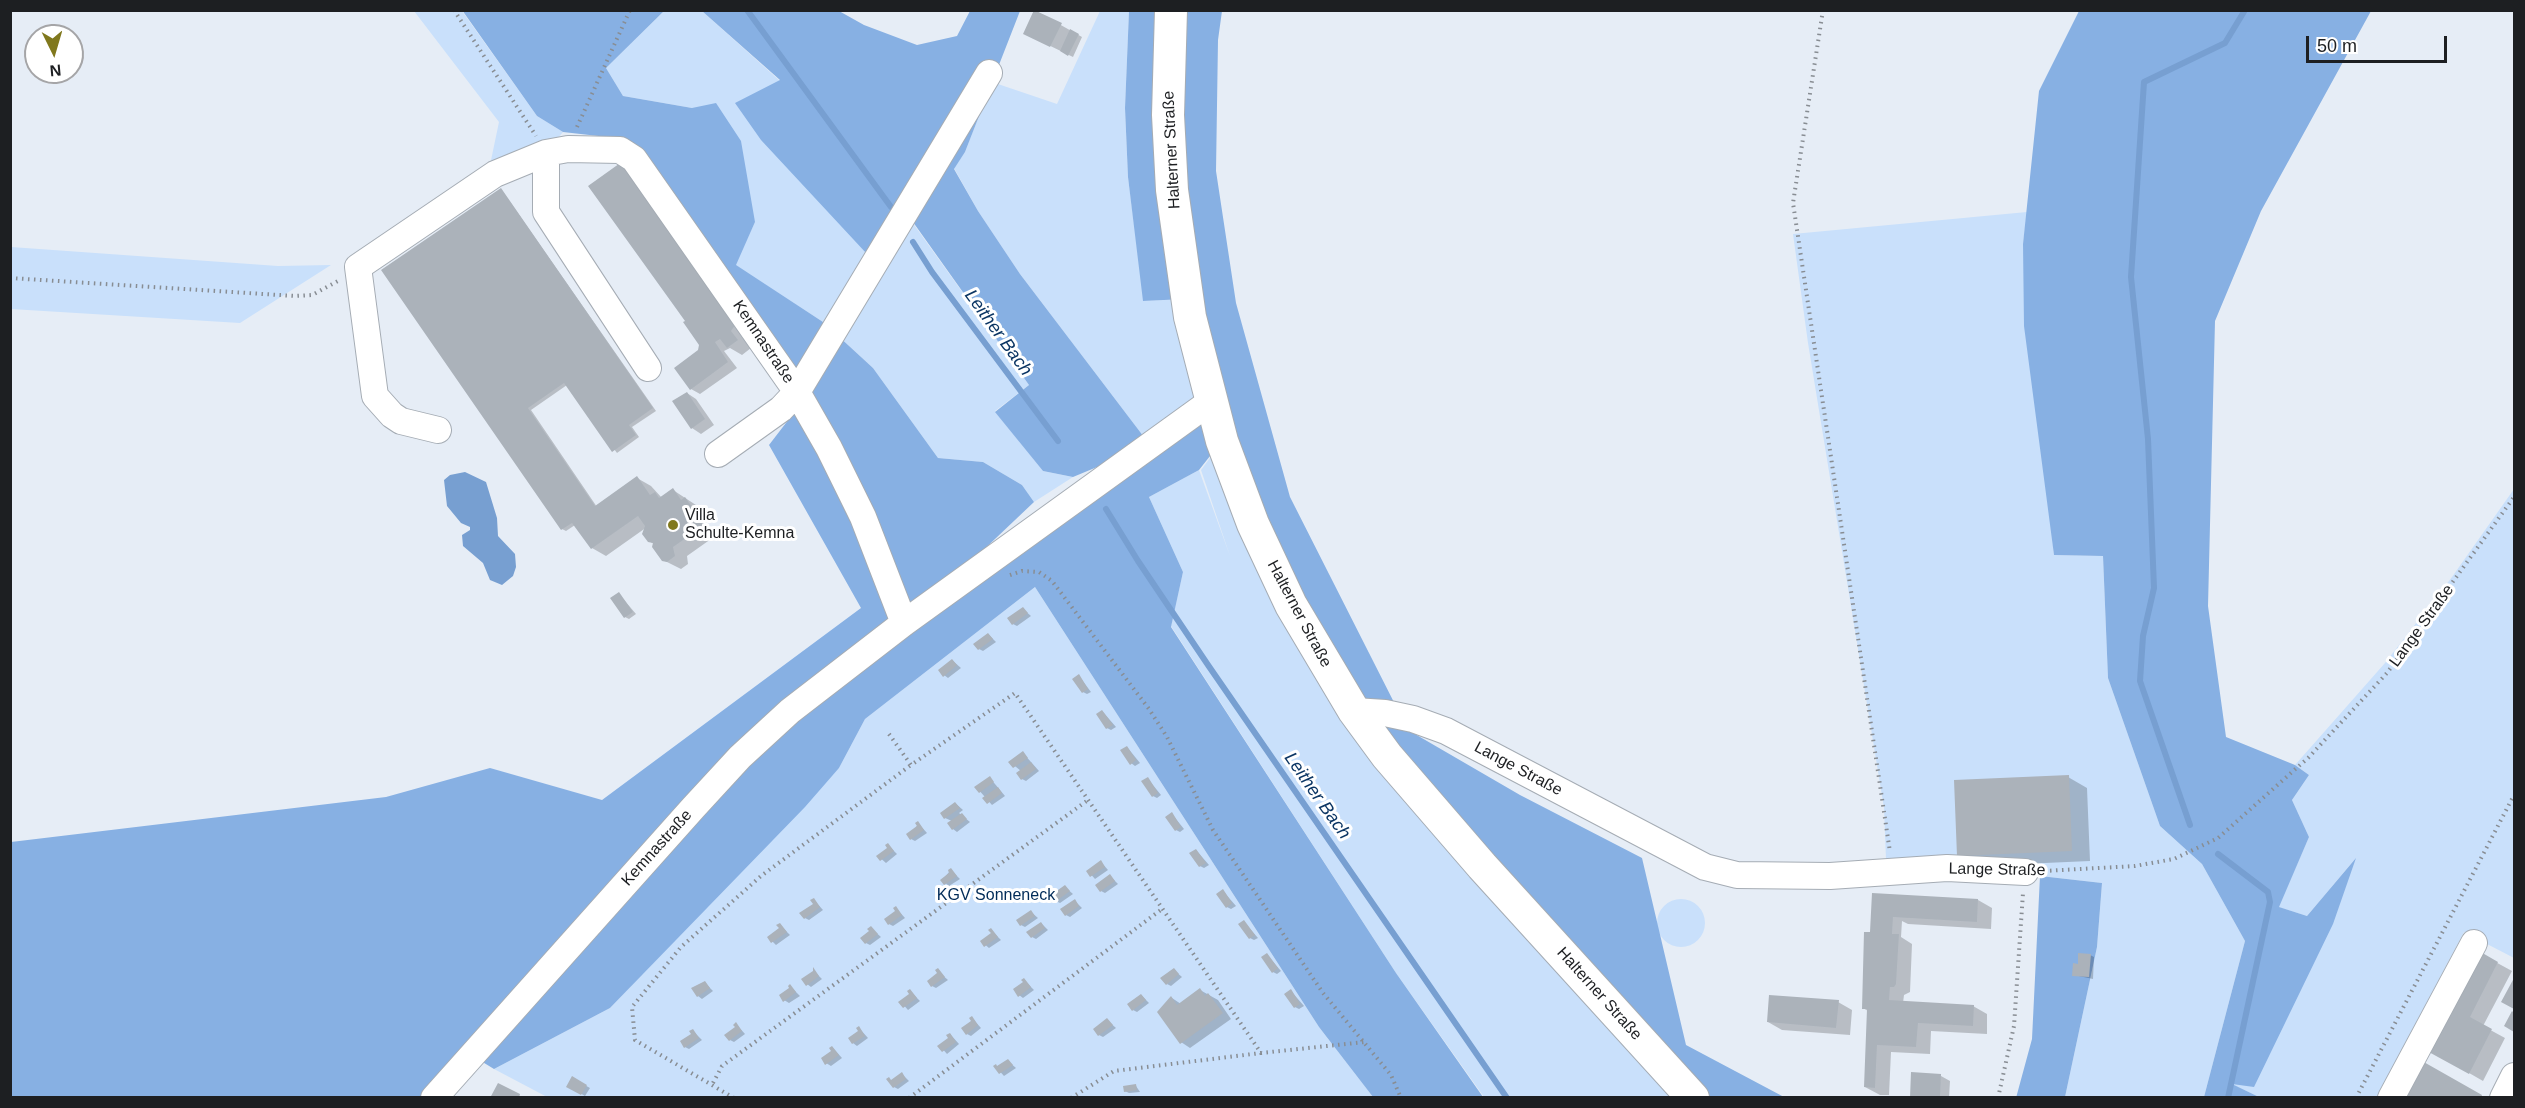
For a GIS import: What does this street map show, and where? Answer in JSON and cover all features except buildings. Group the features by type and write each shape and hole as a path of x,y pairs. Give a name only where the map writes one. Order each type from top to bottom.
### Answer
{"main road":[{"name":"Halterner Straße","path":"1171,10 1168,115 1172,190 1190,317 1210,402 1258,534 1291,605 1354,711 1386,756 1482,866 1693,1098"}],"street":[{"path":"718,454 781,410 797,392 989,73"},
{"name":"Kemnastraße","path":"557,151 620,150 634,159 797,392 829,448 863,517 904,623"},
{"path":"438,430 401,421 392,415 375,396 358,267 495,174 557,151"},
{"path":"557,151 546,212 648,368"},
{"name":"Kemnastraße","path":"434,1098 740,758 790,711 904,623 1210,402"},
{"name":"Lange Straße","path":"1354,711 1385,713 1413,719 1446,731 1705,867 1737,875 1766,877 1947,868 2025,872"},
{"path":"2391,1098 2474,943"},
{"path":"2503,1098 2514,1076"}],"path":[{"path":"454,10 518,105 557,151 630,10"},
{"path":"1823,10 1793,203 1885,808 1891,871"},
{"path":"10,278 295,297 312,295 325,290 358,267"},
{"name":"Lange Straße","path":"2025,872 2135,866 2174,859 2218,838 2309,757 2387,673 2514,497"},
{"path":"1005,577 1022,571 1039,572 1052,581 1149,709 1167,737 1214,830 1323,993 1365,1042 1390,1076 1401,1098"},
{"path":"734,1098 713,1083 634,1040 632,1007 681,947 761,876 910,765 1015,693 1261,1053"},
{"path":"889,734 910,765"},
{"path":"2356,1098 2512,805 2514,795"},
{"path":"713,1083 722,1066 1088,800"},
{"path":"1998,1098 2014,1026 2025,872"},
{"path":"909,1098 1162,909"},
{"path":"1071,1098 1114,1071 1365,1042"}],"green space":[{"path":"414,11 462,11 537,116 563,132 545,153 490,165 499,122"},
{"path":"664,11 702,11 780,81 907,215 1029,385 995,411 1043,471 1073,477 1034,502 1022,485 983,462 938,458 873,368 823,322 735,265 755,222 692,108 623,96 606,68"},
{"path":"1100,11 1129,11 1125,108 1128,177 1144,301 1185,299 1208,402 1150,445 1020,274 978,211 954,168 965,152 992,82 1057,104"},
{"path":"2027,212 2023,244 2054,555 2103,556 2108,678 2160,826 2202,864 2245,941 2204,1097 2065,1097 2097,947 2102,883 2040,876 2040,863 1956,855 1886,859 1884,808 1808,343 1793,234"},
{"path":"11,247 278,266 331,265 240,323 11,309"},
{"path":"1221,443 1251,525 1675,1097 1484,1097 1396,973 1171,626 1183,572 1149,497 1199,470 1230,556 1201,470"},
{"path":"2514,489 2514,958 2464,932 2377,1097 2259,1097 2229,1083 2355,859 2307,916 2278,907 2309,837 2292,800 2309,775 2295,765 2385,663 2452,577"},
{"name":"KGV Sonneneck","path":"1035,587 1319,1027 1373,1097 549,1098 494,1069 610,1008 839,768 865,719"},
{"path":"1681,899 1698,906 1705,923 1698,940 1681,947 1664,940 1657,923 1664,906"}],"shaded area":[{"path":"462,10 664,11 606,68 623,96 692,108 716,103 741,141 755,222 736,265 823,322 873,368 938,458 983,462 1022,485 1034,502 919,611 1208,404 1221,442 1199,470 1149,497 1183,572 1171,627 1396,973 1483,1097 1373,1097 1319,1027 1035,587 865,719 839,768 805,807 610,1008 494,1069 463,1050 421,1097 11,1098 11,842 386,797 490,768 602,800 861,608 769,445 809,393 625,139 563,132 537,116"},
{"path":"702,11 839,11 864,25 917,45 957,36 970,11 1020,11 965,152 954,169 978,211 1020,274 1150,445 1073,477 1043,471 995,412 1029,385 908,215 867,254 761,140 735,103 780,80"},
{"path":"1129,11 1222,11 1218,40 1216,171 1236,303 1290,497 1408,730 1520,795 1642,858 1686,1045 1784,1097 1699,1097 1389,756 1293,605 1185,299 1143,301 1128,177 1125,108"},
{"path":"2079,11 2371,11 2261,211 2215,321 2208,606 2226,737 2295,765 2309,775 2292,800 2309,837 2279,907 2307,916 2356,858 2333,924 2254,1087 2232,1084 2259,1097 2204,1097 2245,941 2202,864 2160,826 2108,678 2103,556 2054,555 2024,326 2023,244 2039,91"},
{"path":"465,472 486,482 497,518 498,536 515,554 516,567 513,576 502,585 490,580 483,563 463,546 462,535 470,530 470,527 461,523 447,506 444,480 450,475"},
{"path":"2040,876 2102,883 2097,947 2065,1097 2016,1098 2032,1039"}],"waterway":[{"name":"Leither Bach","path":"747,10 891,207"},
{"path":"2190,825 2140,681 2143,636 2154,588 2148,439 2131,277 2144,82 2225,43 2245,10"},
{"name":"Leither Bach","path":"913,242 932,272 1058,441"},
{"name":"Leither Bach","path":"1106,509 1208,665 1507,1098"},
{"path":"2218,854 2268,892 2270,902 2228,1098"}],"place":[{"name":"Villa Schulte-Kemna","path":"673,525"}]}
